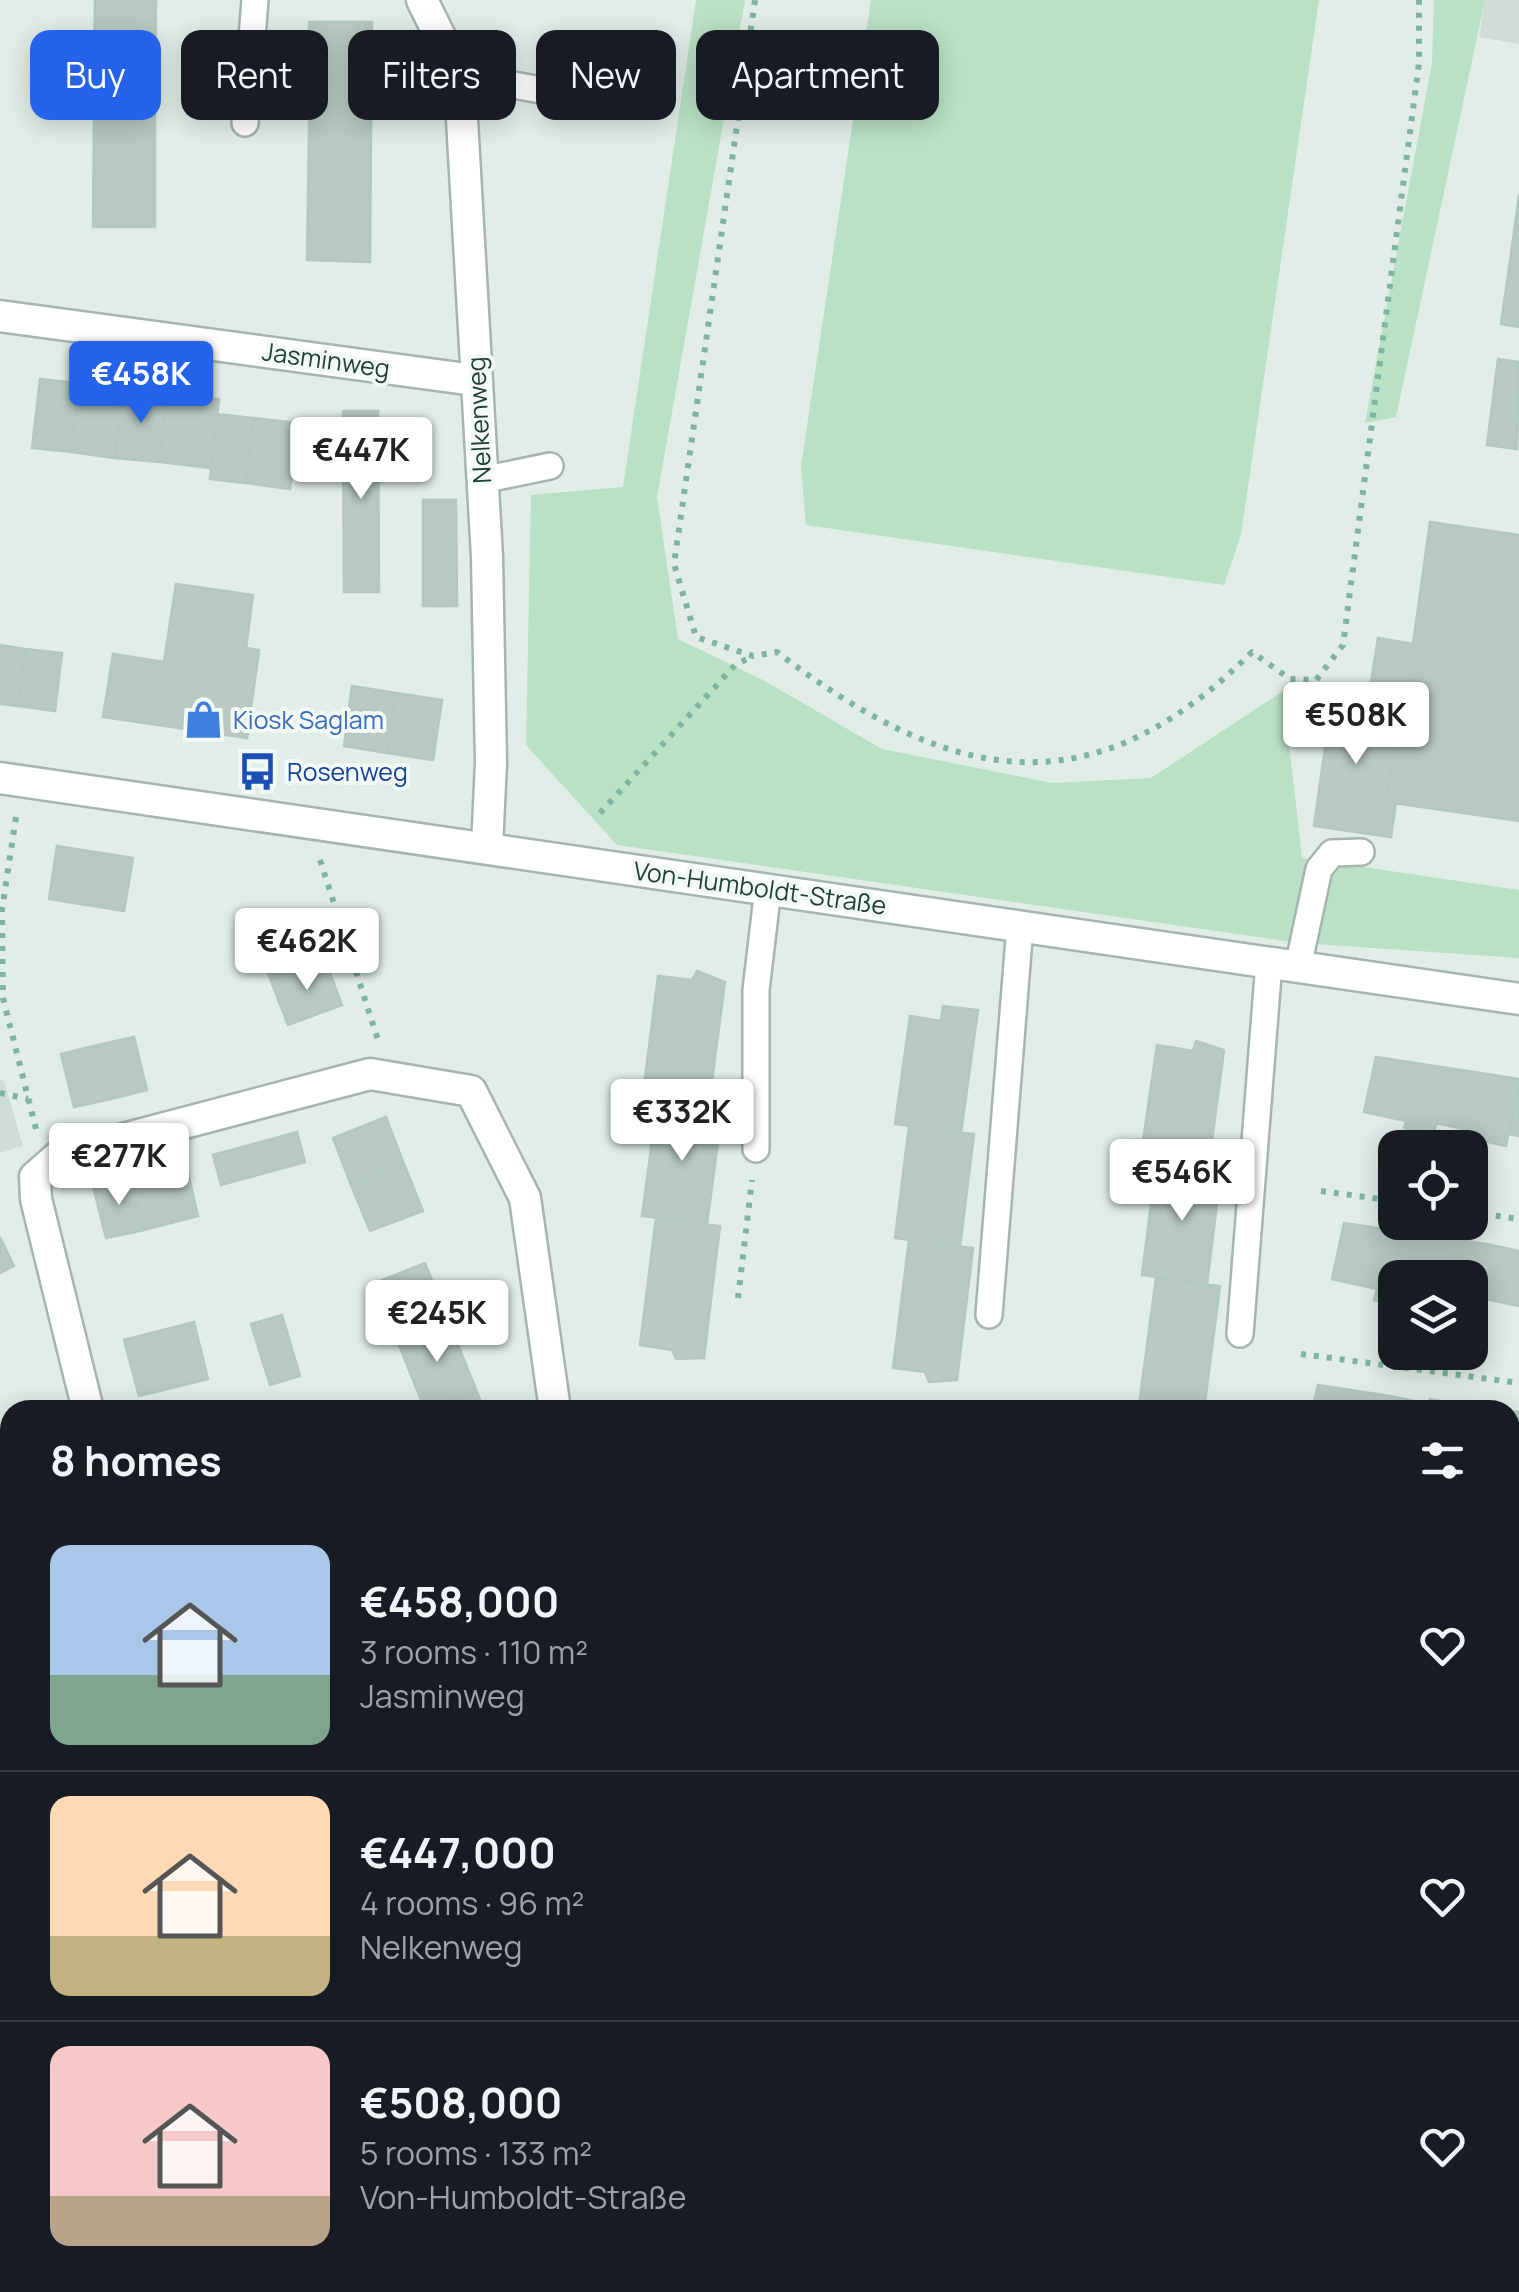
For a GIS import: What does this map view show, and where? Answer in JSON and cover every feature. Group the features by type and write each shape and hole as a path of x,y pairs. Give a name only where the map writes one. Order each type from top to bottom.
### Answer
{"street":[{"name":"Nelkenweg","path":"422,0 435,30"},
{"name":"Nelkenweg","path":"462,120 476,304 474,380 482,480 490,707 487,847"},
{"name":"Jasminweg","path":"0,316 474,380"},
{"name":"Von-Humboldt-Straße","path":"0,778 1519,999"},
{"path":"86,1400 36,1200 36,1177 59,1156 370,1074 471,1091 525,1198 554,1400"}],"lane":[{"path":"245,124 255,0"},
{"path":"482,480 550,466"},
{"path":"1240,1334 1284,964 1319,870 1332,853 1360,852"},
{"path":"756,1150 756,990 768,889"},
{"path":"989,1315 1020,926"}],"path":[{"path":"753,656 696,637 674,564 755,0"},
{"path":"600,813 736,664 753,656 777,652 832,694 908,735 988,762 1078,759 1141,739 1206,698 1252,652 1290,679 1316,680 1343,644 1417,82 1420,0"},
{"path":"17,810 2,910 3,998 46,1167"},
{"path":"318,854 393,1078"},
{"path":"0,1094 29,1099"},
{"path":"738,1298 756,1150"},
{"path":"1321,1191 1378,1199"},
{"path":"1488,1214 1519,1218"},
{"path":"1301,1354 1519,1383"}],"shaded area":[{"path":"1485,0 1519,0 1519,44 1479,37"},
{"path":"0,1080 4,1081 23,1146 0,1153"}],"green space":[{"path":"696,0 745,0 740,30 696,30 696,120 724,120 657,497 678,639 763,680 882,749 1052,783 1151,778 1283,691 1302,858 1519,890 1519,958 1300,943 617,845 526,745 531,495 623,487"},
{"path":"871,0 1319,0 1241,535 1224,585 806,525 801,466 853,120 939,120 939,30 866,30"},
{"path":"1434,0 1485,0 1396,417 1365,423 1432,63"}],"building":[{"path":"95,0 156,0 156,30 95,30"},
{"path":"309,22 372,22 372,30 348,30 348,120 371,120 371,131 309,129 309,120 328,120 328,30 309,30"},
{"path":"94,120 155,120 155,227 93,227"},
{"path":"309,129 371,131 370,262 307,260"},
{"path":"1519,195 1519,241 1513,240"},
{"path":"1513,240 1519,241 1519,327 1501,324"},
{"path":"1498,359 1519,362 1517,449 1487,445"},
{"path":"40,379 79,383 71,452 32,448"},
{"path":"79,383 123,389 115,458 71,452"},
{"path":"123,389 167,394 159,462 115,458"},
{"path":"167,394 219,399 211,468 159,462"},
{"path":"343,411 378,411 379,592 344,592"},
{"path":"217,414 253,418 246,483 210,479"},
{"path":"253,418 298,423 290,489 246,483"},
{"path":"423,500 456,500 457,606 423,606"},
{"path":"1430,522 1519,535 1519,821 1386,802 1397,724 1366,720 1370,688 1378,638 1413,644"},
{"path":"176,584 253,595 246,648 259,650 247,738 103,717 113,654 164,662"},
{"path":"0,645 25,649 18,706 0,704"},
{"path":"25,649 62,653 55,711 18,706"},
{"path":"1334,683 1370,688 1366,720 1397,724 1386,802 1396,803 1391,837 1314,826"},
{"path":"352,686 396,693 387,753 344,746"},
{"path":"396,693 442,700 433,760 387,753"},
{"path":"57,846 95,852 87,905 49,899"},
{"path":"95,852 133,858 124,911 87,905"},
{"path":"308,916 325,960 271,981 254,936"},
{"path":"325,960 342,1005 288,1025 271,981"},
{"path":"697,971 725,982 708,1111 642,1102 658,976 692,980"},
{"path":"943,1006 978,1010 961,1133 895,1124 910,1016 941,1021"},
{"path":"134,1037 147,1090 111,1099 98,1045"},
{"path":"1196,1041 1224,1050 1208,1171 1140,1161 1157,1045 1193,1051"},
{"path":"98,1045 111,1099 74,1107 61,1054"},
{"path":"1376,1057 1448,1068 1435,1130 1404,1128 1406,1121 1364,1112"},
{"path":"1448,1068 1519,1079 1506,1146 1488,1142 1488,1130 1436,1123"},
{"path":"1519,1087 1519,1136 1509,1134"},
{"path":"657,1104 722,1112 707,1224 642,1216"},
{"path":"386,1117 404,1164 351,1185 333,1138"},
{"path":"909,1126 974,1134 960,1247 895,1238"},
{"path":"297,1132 305,1162 221,1185 213,1155"},
{"path":"186,1164 198,1216 144,1230 131,1177"},
{"path":"404,1164 423,1211 370,1231 351,1185"},
{"path":"1156,1164 1221,1172 1207,1284 1142,1275"},
{"path":"131,1177 144,1230 106,1238 93,1186"},
{"path":"656,1218 720,1226 704,1358 676,1359 672,1350 640,1345"},
{"path":"1344,1223 1378,1228 1378,1240 1416,1240 1411,1260 1378,1260 1378,1301 1374,1300 1377,1289 1332,1279"},
{"path":"0,1237 14,1266 0,1273"},
{"path":"909,1240 973,1248 957,1380 929,1382 925,1372 893,1368"},
{"path":"1416,1240 1487,1244 1484,1260 1411,1260"},
{"path":"1487,1244 1519,1251 1519,1306 1488,1300 1488,1260 1484,1260"},
{"path":"425,1263 448,1320 397,1340 375,1283"},
{"path":"1156,1278 1220,1286 1205,1400 1140,1400"},
{"path":"282,1315 300,1376 270,1385 251,1324"},
{"path":"448,1320 477,1392 454,1400 421,1400 397,1340"},
{"path":"194,1322 208,1379 139,1396 124,1340"},
{"path":"1318,1385 1390,1396 1389,1400 1314,1400"},
{"path":"477,1392 480,1400 457,1400"}],"place":[{"name":"Kiosk Saglam","path":"203,720"},
{"name":"Rosenweg","path":"257,772"}]}
